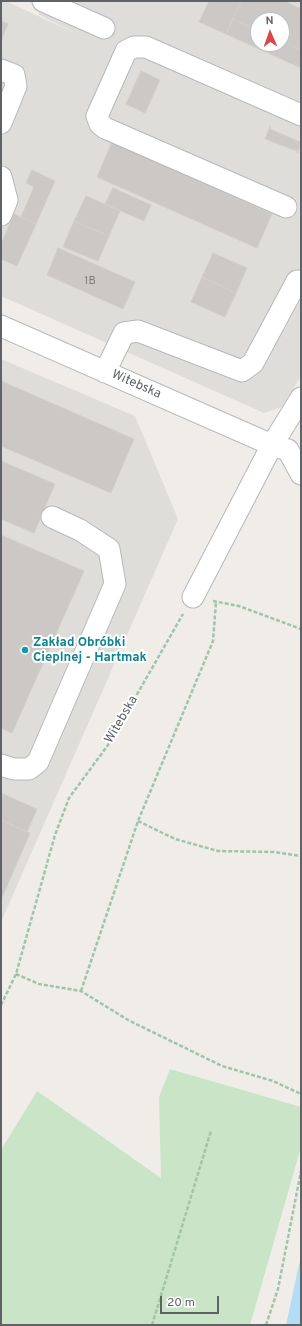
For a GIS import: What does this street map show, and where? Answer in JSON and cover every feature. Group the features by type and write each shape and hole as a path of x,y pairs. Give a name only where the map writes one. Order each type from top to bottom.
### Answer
{"street":[{"path":"43,1 104,28"},
{"path":"286,207 105,128 100,124 97,116 126,51 134,47 146,47 301,115"},
{"path":"1,70 14,75 16,86 1,122"},
{"path":"1,177 7,200 1,214"},
{"path":"105,372 124,333 138,331 242,371 253,363 297,281"},
{"name":"Witebska","path":"1,326 272,445 288,450 301,474"},
{"path":"193,597 272,445 301,398"},
{"path":"1,765 14,769 29,770 38,762 115,584 109,549 80,530 52,517"}],"path":[{"path":"193,597 239,606 301,629"},
{"name":"Witebska","path":"1,1005 16,974 55,835 69,798 108,746 193,597"},
{"path":"82,991 138,821 213,641 216,602"},
{"path":"138,821 175,839 218,851 274,852 301,856"},
{"path":"16,974 39,984 82,991 128,1020 222,1066 273,1081 301,1094"},
{"path":"152,1325 211,1131"},
{"path":"266,1325 278,1289 301,1171"}],"shaded area":[{"path":"1,1 6,1 77,34 38,14 44,1 301,1 301,376 282,407 264,413 1,296"},
{"path":"1,359 135,416 178,519 1,922"}],"green space":[{"path":"170,1069 301,1107 301,1147 250,1325 1,1325 1,1150 37,1091 161,1178 159,1097"}],"water":[{"path":"301,1255 301,1325 286,1325"}],"building":[{"path":"209,1 241,2 226,34 199,22"},
{"path":"241,1 284,1 301,9 301,50 290,45 290,12 250,12 250,27 233,19"},
{"path":"233,19 250,27 250,45 226,34"},
{"path":"1,21 8,24 1,41"},
{"path":"290,45 301,50 301,68 266,52 290,52"},
{"path":"141,71 160,80 145,113 126,104"},
{"path":"270,126 270,129 300,142 301,140 298,153 297,151 265,139"},
{"path":"112,142 272,214 257,248 97,177"},
{"path":"32,170 55,181 36,224 21,217 34,187 26,183"},
{"path":"113,188 151,205 144,221 105,204"},
{"path":"86,196 120,211 109,236 74,221"},
{"path":"14,214 36,224 17,266 1,259 1,244"},
{"path":"74,221 109,236 98,261 63,247"},
{"path":"58,248 135,282 123,309 47,275"},
{"path":"213,253 247,268 236,293 202,277"},
{"path":"202,277 236,293 225,317 191,302"},
{"path":"1,381 134,439 111,493 1,446"},
{"path":"1,461 55,484 34,533 1,519"},
{"name":"Zakład Obróbki Cieplnej - Hartmak","path":"1,535 84,571 12,733 1,728"},
{"path":"3,794 37,809 27,832 1,820 1,799"},
{"path":"1,820 30,833 1,900"}],"place":[{"name":"Zakład Obróbki Cieplnej - Hartmak","path":"25,650"}]}
